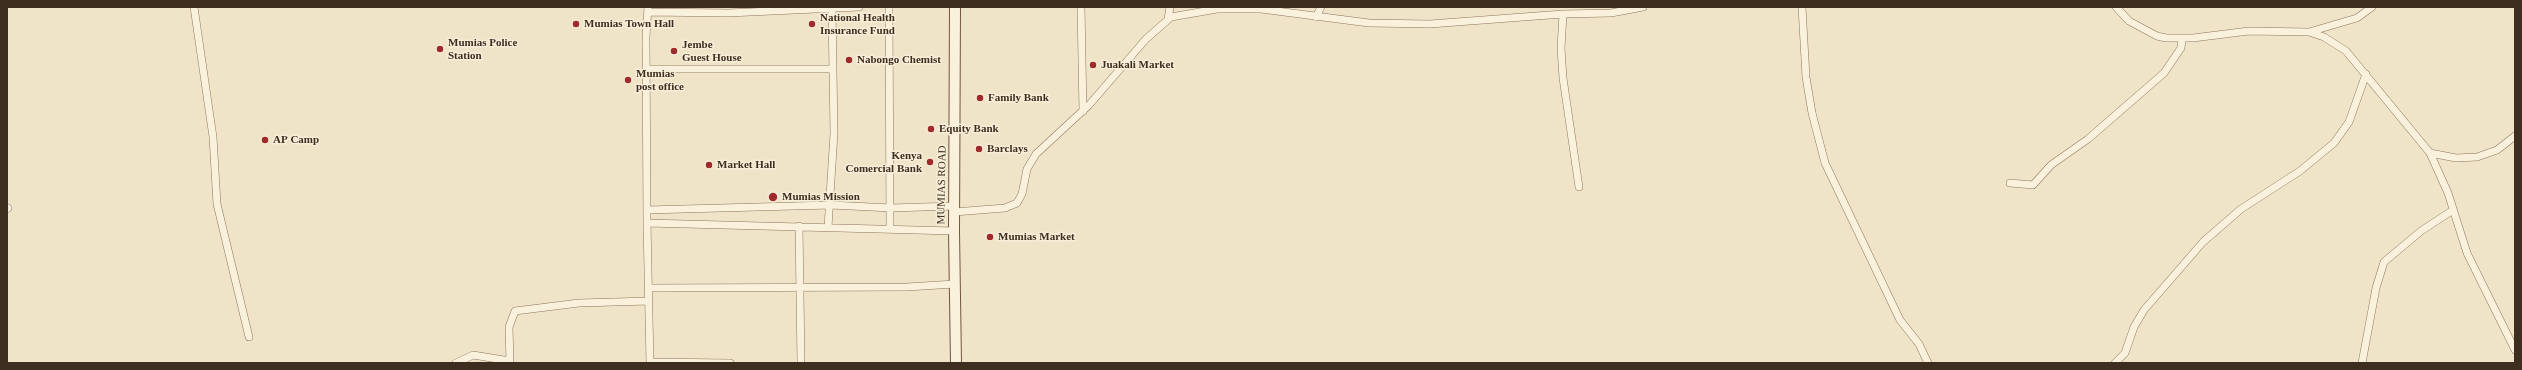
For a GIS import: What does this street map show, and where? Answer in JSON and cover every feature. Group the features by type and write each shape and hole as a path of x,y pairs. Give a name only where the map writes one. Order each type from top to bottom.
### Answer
{"street":[{"path":"194,7 213,137 217,204 249,337"},
{"path":"730,363 650,362 647,223 648,10 728,13 859,7"},
{"path":"889,7 890,229"},
{"name":"MUMIAS ROAD","path":"955,7 954,231 956,363"},
{"path":"1081,7 1083,110"},
{"path":"1168,19 1170,7"},
{"path":"1316,18 1321,7"},
{"path":"647,210 831,206 954,209 1005,208 1017,203 1022,194 1027,169 1032,159 1083,110 1146,39 1168,19 1180,14 1232,9 1261,9 1316,18 1369,23 1430,24 1563,14 1611,13 1643,7"},
{"path":"1802,7 1806,77 1812,113 1825,163 1900,320 1919,344 1928,363"},
{"path":"2116,7 2129,21 2157,36 2182,39 2250,31 2309,32 2318,34 2340,46 2366,74 2430,153 2443,179 2467,253 2515,350"},
{"path":"2309,32 2357,18 2372,7"},
{"path":"828,226 831,206 834,133 832,9"},
{"path":"1563,14 1563,78 1579,187"},
{"path":"2010,183 2033,185 2051,165 2088,139 2164,73 2181,48 2182,39"},
{"path":"647,69 833,68"},
{"path":"2115,363 2125,354 2134,327 2144,310 2204,242 2241,208 2300,171 2334,143 2349,122 2366,74"},
{"path":"2430,153 2456,158 2477,157 2497,150 2515,136"},
{"path":"2362,363 2376,288 2384,262 2421,231 2453,210"},
{"path":"647,223 828,226 954,231"},
{"path":"799,226 801,363"},
{"path":"649,288 907,287 955,284"},
{"path":"456,363 473,355 510,362 509,327 512,315 515,311 579,303 649,301"}],"place":[{"name":"Mumias Town Hall","path":"576,24"},
{"name":"National Health Insurance Fund","path":"812,24"},
{"name":"Mumias Police Station","path":"440,49"},
{"name":"Jembe Guest House","path":"674,51"},
{"name":"Nabongo Chemist","path":"849,60"},
{"name":"Juakali Market","path":"1093,65"},
{"name":"Mumias post office","path":"628,80"},
{"name":"Family Bank","path":"980,98"},
{"name":"Equity Bank","path":"931,129"},
{"name":"AP Camp","path":"265,140"},
{"name":"Barclays","path":"979,149"},
{"name":"Kenya Comercial Bank","path":"930,162"},
{"name":"Market Hall","path":"709,165"},
{"name":"Mumias Mission","path":"773,197"},
{"name":"Mumias Market","path":"990,237"}]}
